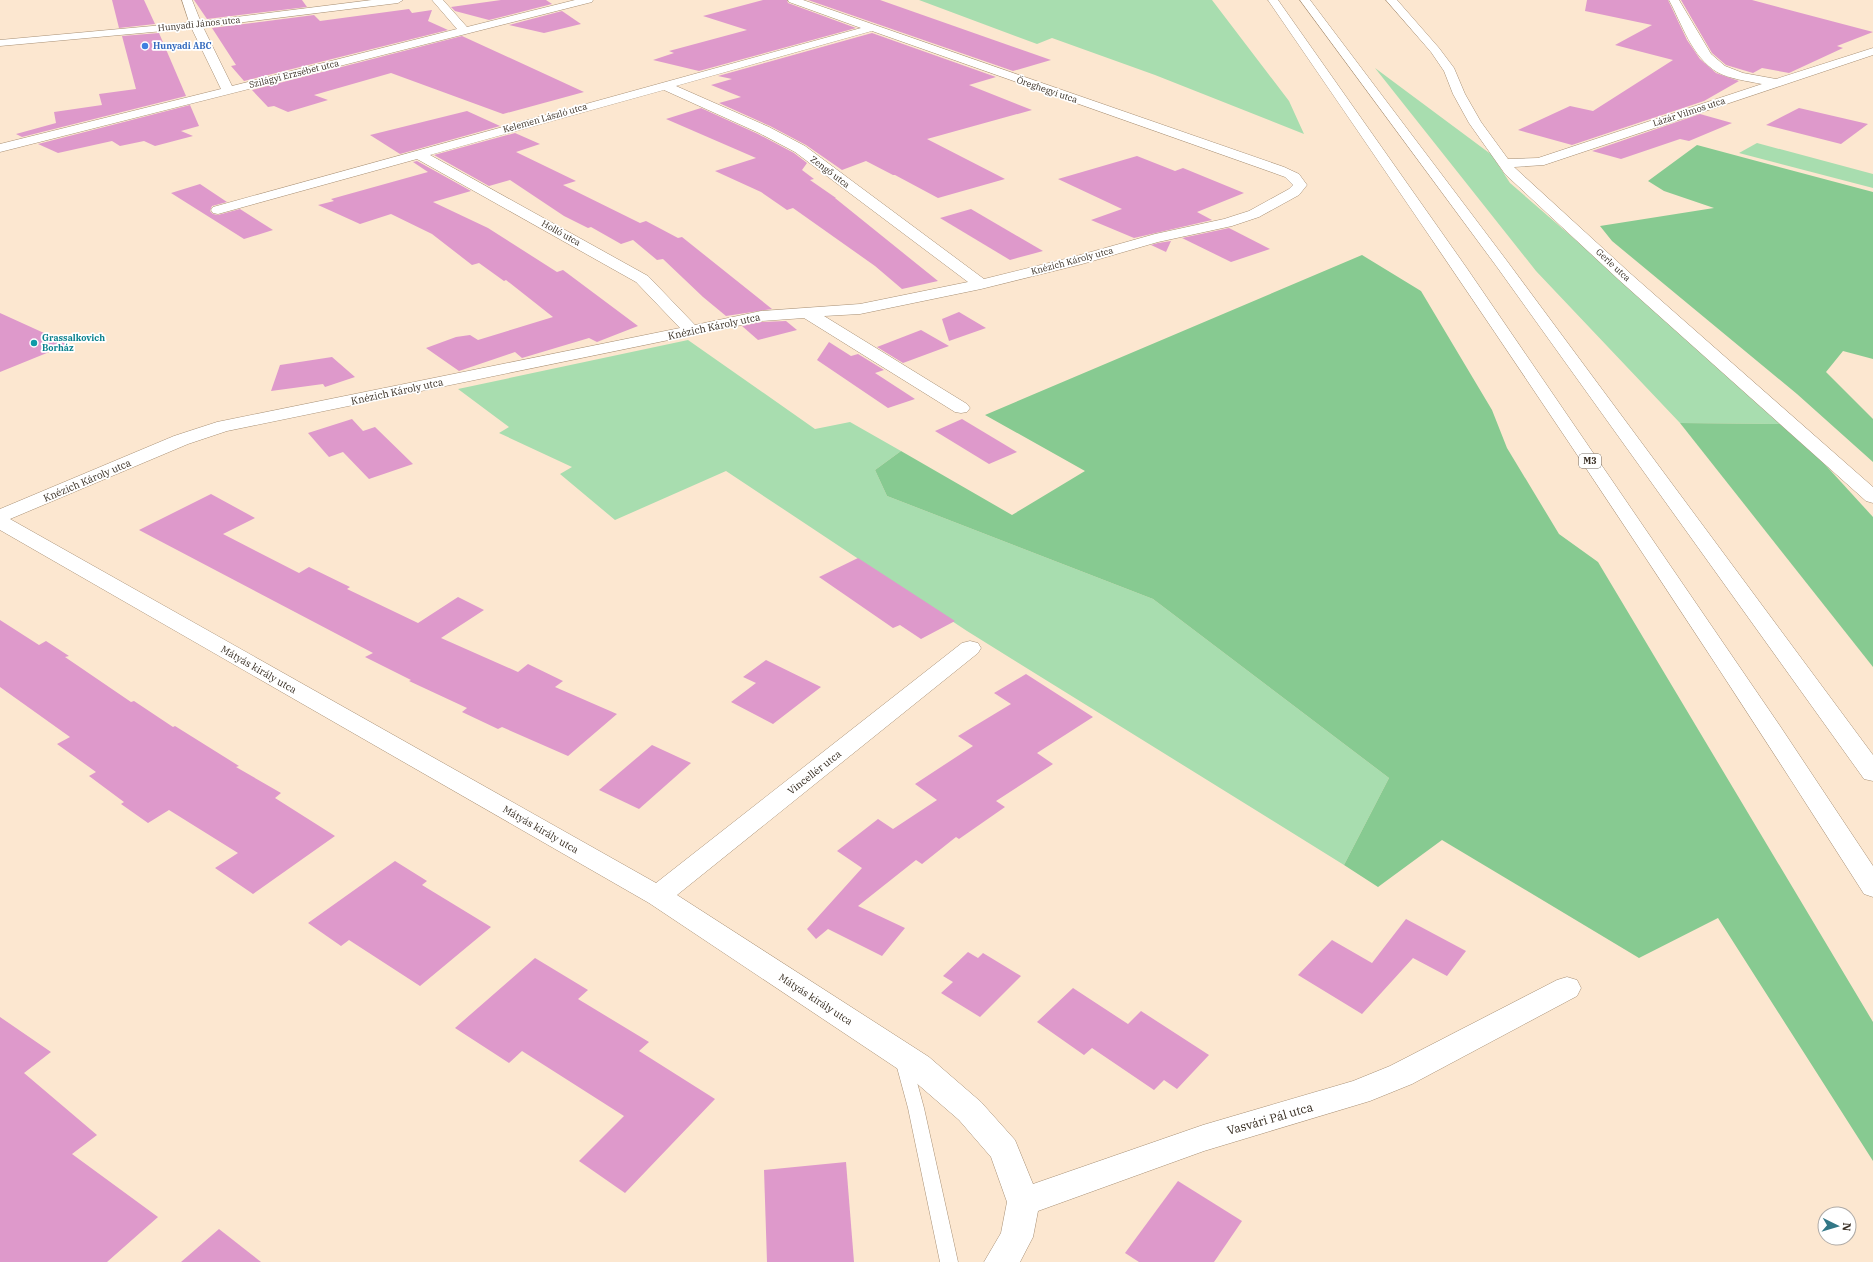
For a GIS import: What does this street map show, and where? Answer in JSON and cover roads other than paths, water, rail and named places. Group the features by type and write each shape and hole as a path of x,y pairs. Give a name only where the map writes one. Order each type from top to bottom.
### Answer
{"main road":[{"path":"186,0 228,91"},
{"name":"Hunyadi János utca","path":"0,43 196,24 398,0"},
{"path":"437,0 464,30"},
{"name":"Szilágyi Erzsébet utca","path":"0,148 588,0"},
{"name":"Öreghegyi utca","path":"793,0 1264,165 1290,175 1300,182"},
{"name":"M3","path":"1273,0 1461,270 1772,731 1873,887"},
{"path":"1305,0 1502,264 1873,773"},
{"name":"Gerle utca","path":"1391,0 1439,55 1450,71 1459,94 1475,123 1510,171 1625,277 1873,497"},
{"path":"1674,0 1704,54 1720,69 1746,77 1779,83"},
{"name":"Kelemen László utca","path":"218,210 872,28"},
{"name":"Lázár Vilmos utca","path":"1504,163 1539,162 1873,51"},
{"name":"Zengő utca","path":"663,85 764,130 800,149 981,284"},
{"name":"Holló utca","path":"418,154 642,279 691,330"},
{"name":"Knézich Károly utca","path":"0,516 181,440 223,426 761,316 860,309 981,284 1077,261 1155,238 1227,224 1254,214 1294,192 1298,188 1300,182"},
{"path":"807,313 961,408"},
{"name":"Mátyás király utca","path":"0,522 658,896 902,1055 918,1066 970,1111 1004,1150 1023,1202"},
{"name":"Vincellér utca","path":"658,896 970,648"},
{"name":"Vasvári Pál utca","path":"1023,1202 1203,1138 1305,1110 1359,1092 1402,1075 1566,988"},
{"path":"1001,1262 1017,1237 1023,1202"}],"lane":[{"path":"902,1055 916,1108 948,1250 949,1262"}],"place":[{"name":"Hunyadi ABC","path":"145,46"},
{"name":"Grassalkovich Borház","path":"34,343"}]}
